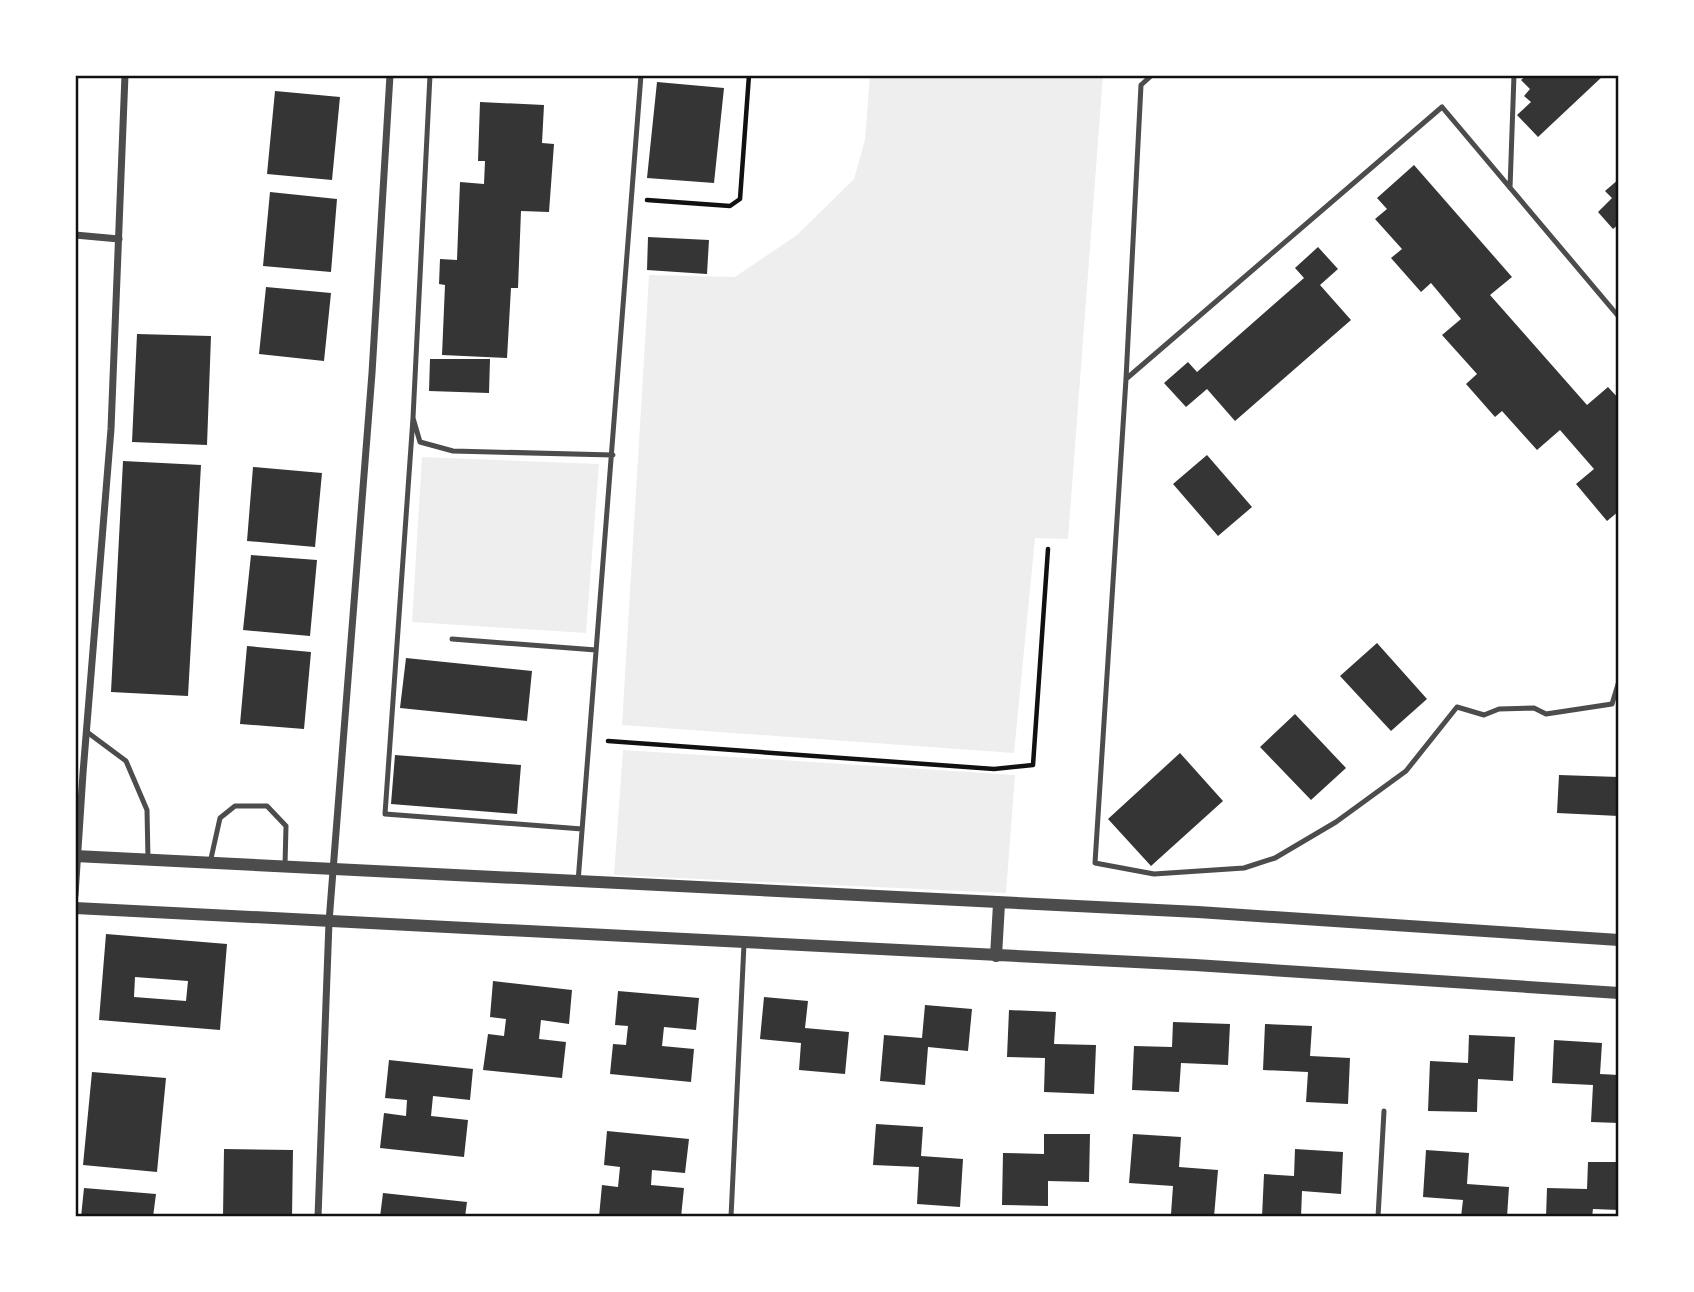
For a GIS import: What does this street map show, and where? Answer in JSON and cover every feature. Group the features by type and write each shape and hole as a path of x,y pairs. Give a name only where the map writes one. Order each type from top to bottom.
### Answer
{"street":[{"path":"75,895 111,429 125,75"},
{"path":"318,1217 329,922 372,373 390,75"},
{"path":"75,235 118,239"},
{"path":"77,856 1198,912 1619,940"},
{"path":"996,956 999,904"},
{"path":"75,908 1195,965 1619,993"}],"lane":[{"path":"430,75 413,418 385,814 582,829"},
{"path":"578,882 641,75"},
{"path":"1152,75 1141,85 1126,379 1095,863 1154,874 1244,868 1275,858 1336,822 1406,771 1457,707 1484,715 1499,709 1534,708 1546,714 1591,708 1612,704 1619,681"},
{"path":"1510,188 1514,75"},
{"path":"1126,379 1442,107 1619,317"},
{"path":"413,418 421,442 453,451 613,455"},
{"path":"452,639 596,650"},
{"path":"87,732 126,761 147,810 148,860"},
{"path":"210,863 220,818 235,806 267,806 286,827 285,867"},
{"path":"731,1217 744,943"},
{"path":"1378,1217 1384,1111"}],"path":[{"path":"632,199 730,206 740,199 749,75"},
{"path":"589,739 994,769 1033,765 1048,549"}],"shaded area":[{"path":"870,75 1103,75 1068,539 1035,538 1014,753 622,725 649,275 735,277 797,235 854,179 865,140"},
{"path":"422,457 599,464 586,633 412,622"},
{"path":"623,750 1015,775 1006,893 614,875"}],"building":[{"path":"1527,75 1604,75 1538,137 1517,115 1531,102 1524,96 1530,89 1521,80"},
{"path":"657,82 724,88 714,183 647,178"},
{"path":"275,91 340,97 332,180 267,174"},
{"path":"480,102 544,105 542,143 554,144 549,212 521,211 518,288 511,288 507,358 442,355 445,285 439,284 440,259 457,260 460,182 484,184 485,161 478,161"},
{"path":"1414,165 1512,277 1490,295 1587,405 1608,387 1619,399 1619,511 1607,521 1576,484 1594,469 1560,430 1537,450 1502,411 1495,417 1466,384 1477,374 1442,335 1461,319 1431,283 1421,292 1391,258 1402,249 1375,219 1387,209 1377,198"},
{"path":"1619,179 1619,224 1613,229 1598,212 1612,198 1605,191"},
{"path":"270,192 337,199 331,272 263,266"},
{"path":"648,237 709,240 707,274 647,270"},
{"path":"1318,247 1338,269 1320,285 1351,320 1235,421 1207,389 1186,407 1164,383 1188,362 1197,372 1304,278 1295,268"},
{"path":"266,287 331,293 324,361 259,354"},
{"path":"137,334 211,336 207,445 132,442"},
{"path":"430,359 490,359 489,393 429,391"},
{"path":"1207,455 1252,507 1218,536 1173,484"},
{"path":"123,461 201,465 188,696 111,692"},
{"path":"253,467 322,473 315,547 247,541"},
{"path":"251,555 317,560 310,636 243,630"},
{"path":"1377,643 1427,699 1391,731 1340,676"},
{"path":"247,646 311,652 304,729 240,724"},
{"path":"406,658 532,671 527,721 400,708"},
{"path":"1295,714 1346,768 1311,800 1260,747"},
{"path":"1180,753 1223,801 1151,866 1108,819"},
{"path":"395,755 521,765 517,814 391,804"},
{"path":"1559,775 1619,777 1619,816 1557,813"},
{"path":"106,934 227,944 220,1030 99,1020","holes":["135,977 188,981 186,1001 134,997"]},
{"path":"493,981 572,990 569,1024 541,1020 539,1039 566,1042 562,1078 483,1070 488,1034 504,1036 506,1019 490,1017"},
{"path":"618,991 699,998 696,1030 664,1027 662,1046 694,1049 691,1082 610,1074 613,1044 626,1045 628,1026 615,1025"},
{"path":"764,997 808,1001 805,1028 849,1032 845,1074 799,1070 801,1043 760,1039"},
{"path":"925,1005 972,1009 968,1051 928,1047 925,1085 880,1081 884,1035 922,1038"},
{"path":"1009,1010 1056,1012 1054,1044 1096,1045 1094,1094 1044,1092 1045,1058 1007,1057"},
{"path":"1173,1022 1230,1024 1228,1065 1181,1063 1179,1092 1132,1090 1134,1046 1172,1047"},
{"path":"1265,1024 1312,1026 1310,1056 1350,1058 1348,1104 1306,1102 1308,1072 1263,1070"},
{"path":"1469,1035 1515,1037 1513,1081 1478,1079 1477,1112 1428,1111 1430,1061 1468,1063"},
{"path":"1554,1040 1602,1043 1600,1074 1619,1075 1619,1123 1591,1122 1593,1085 1552,1083"},
{"path":"389,1060 473,1069 470,1100 433,1096 431,1116 468,1120 464,1157 380,1148 384,1113 406,1116 407,1100 385,1098"},
{"path":"92,1072 166,1078 157,1172 83,1165"},
{"path":"876,1124 923,1127 921,1156 963,1159 960,1207 917,1204 919,1167 873,1165"},
{"path":"607,1131 689,1139 685,1173 652,1170 651,1185 684,1188 681,1217 599,1217 602,1185 618,1187 620,1167 604,1165"},
{"path":"1044,1134 1090,1134 1089,1182 1048,1181 1048,1206 1002,1205 1003,1153 1044,1154"},
{"path":"1133,1134 1181,1137 1179,1167 1218,1170 1214,1217 1171,1214 1173,1186 1129,1183"},
{"path":"224,1149 293,1150 292,1217 223,1217"},
{"path":"1295,1149 1343,1152 1341,1194 1302,1191 1301,1217 1262,1217 1264,1174 1294,1176"},
{"path":"1426,1150 1469,1153 1467,1184 1509,1187 1507,1217 1461,1217 1463,1200 1423,1197"},
{"path":"1588,1162 1619,1162 1619,1210 1593,1209 1592,1217 1546,1217 1547,1188 1587,1189"},
{"path":"84,1188 156,1194 153,1217 81,1217"},
{"path":"383,1193 467,1202 465,1217 380,1217"}]}
